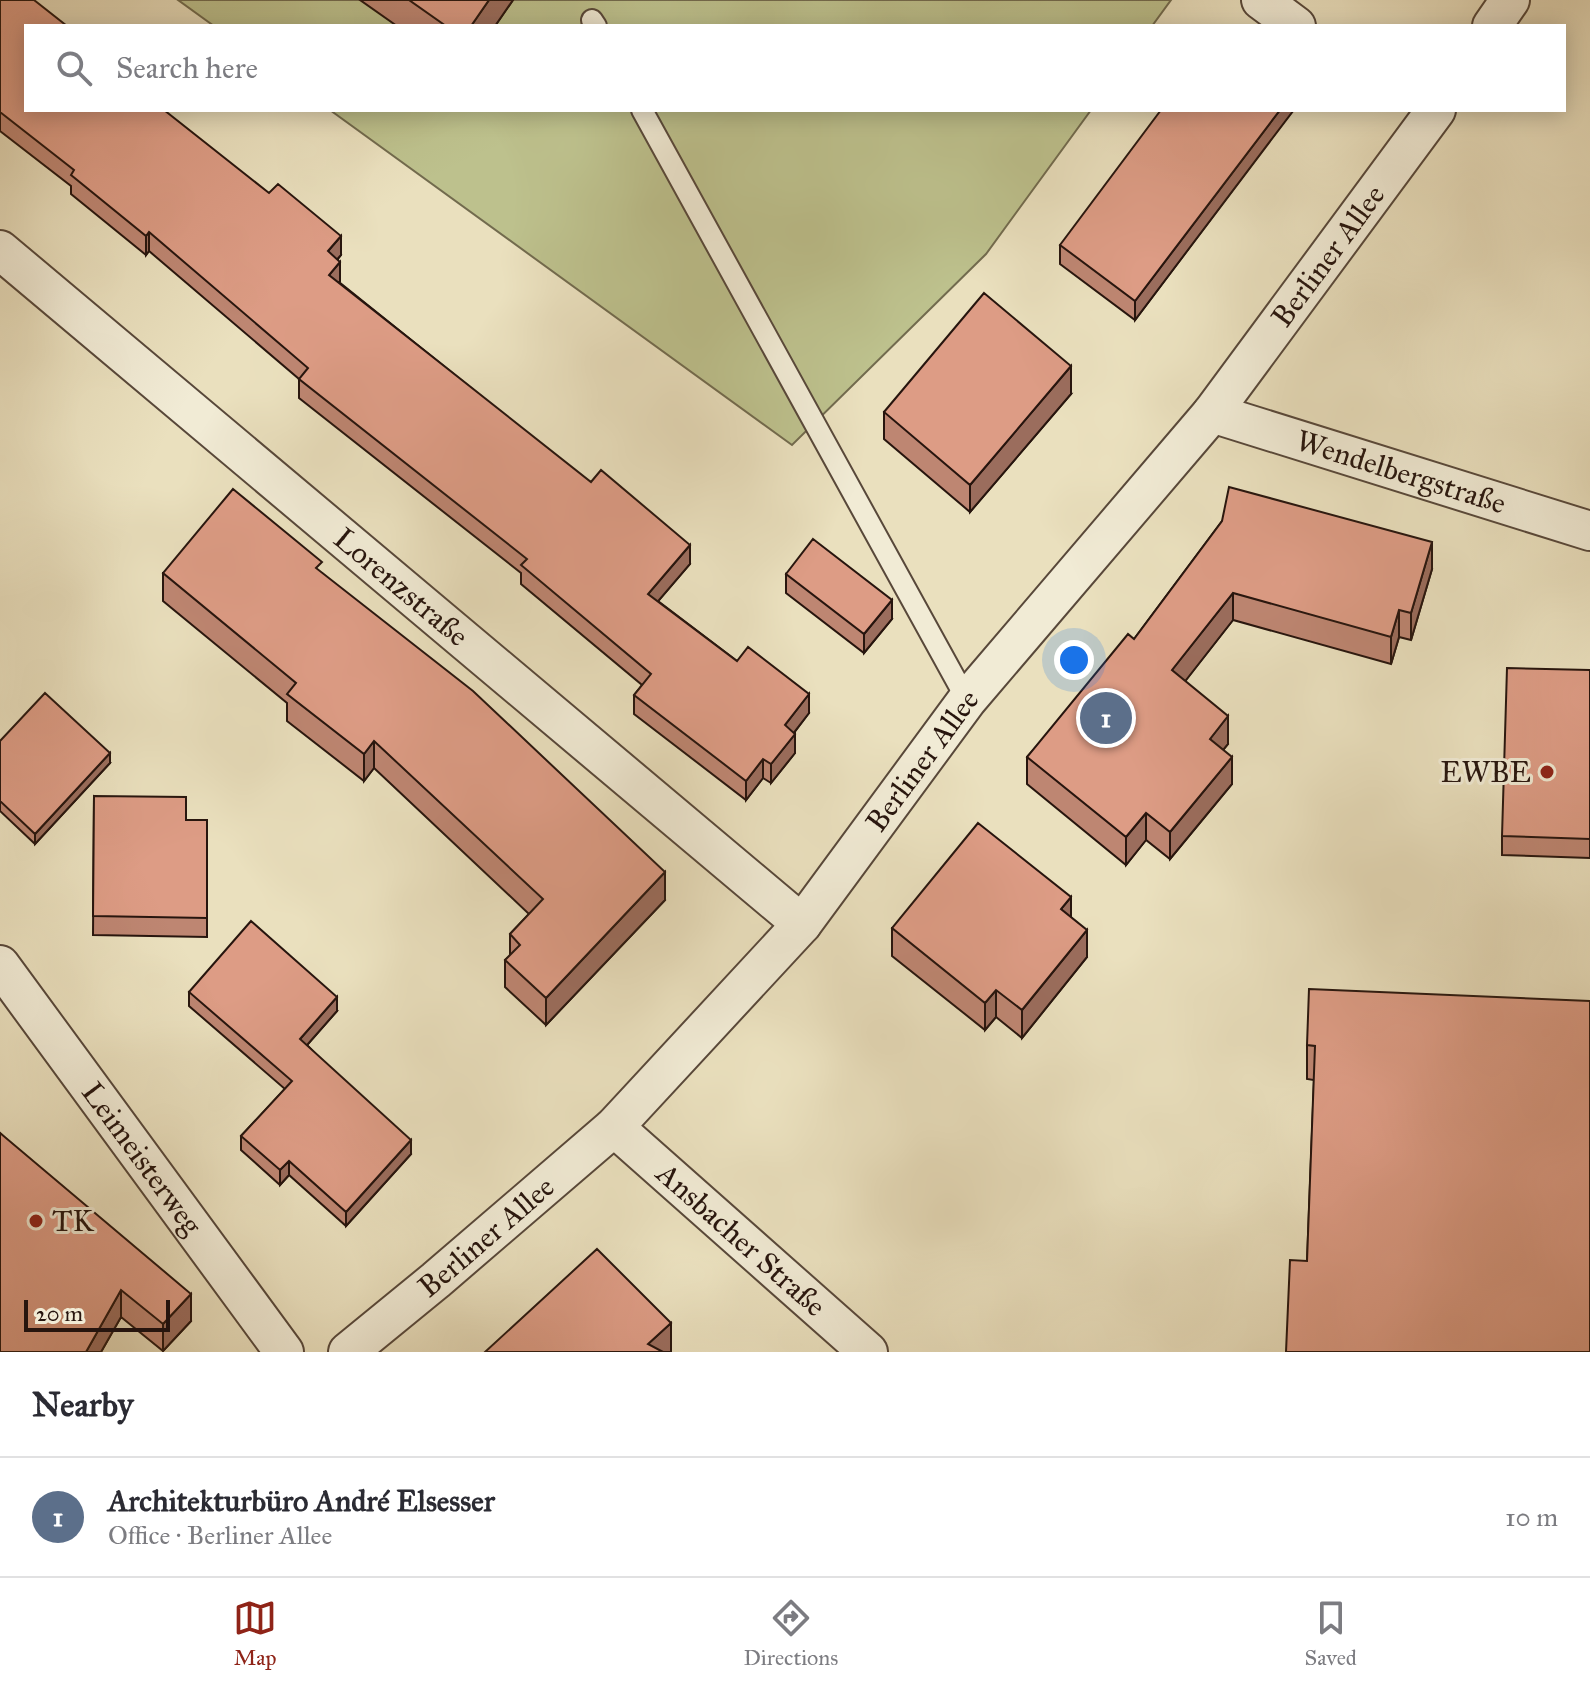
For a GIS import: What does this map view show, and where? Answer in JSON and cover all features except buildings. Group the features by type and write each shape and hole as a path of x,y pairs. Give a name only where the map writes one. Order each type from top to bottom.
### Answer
{"street":[{"path":"1261,0 1293,24"},
{"path":"1493,24 1510,0"},
{"name":"Berliner Allee","path":"348,1352 614,1127 802,924 967,700 1212,413 1423,115"},
{"name":"Lorenzstraße","path":"0,250 802,924"},
{"name":"Wendelbergstraße","path":"1212,413 1590,531"},
{"name":"Leimeisterweg","path":"0,965 284,1352"},
{"name":"Ansbacher Straße","path":"614,1127 868,1352"}],"lane":[{"path":"643,112 967,700"}],"green space":[{"path":"178,0 1171,0 1153,24 211,24"},
{"path":"333,112 1090,112 986,254 792,445"}],"place":[{"name":"Architekturbüro André Elsesser","path":"1106,718"},
{"name":"EWBE","path":"1547,772"},
{"name":"TK","path":"36,1221"}]}
